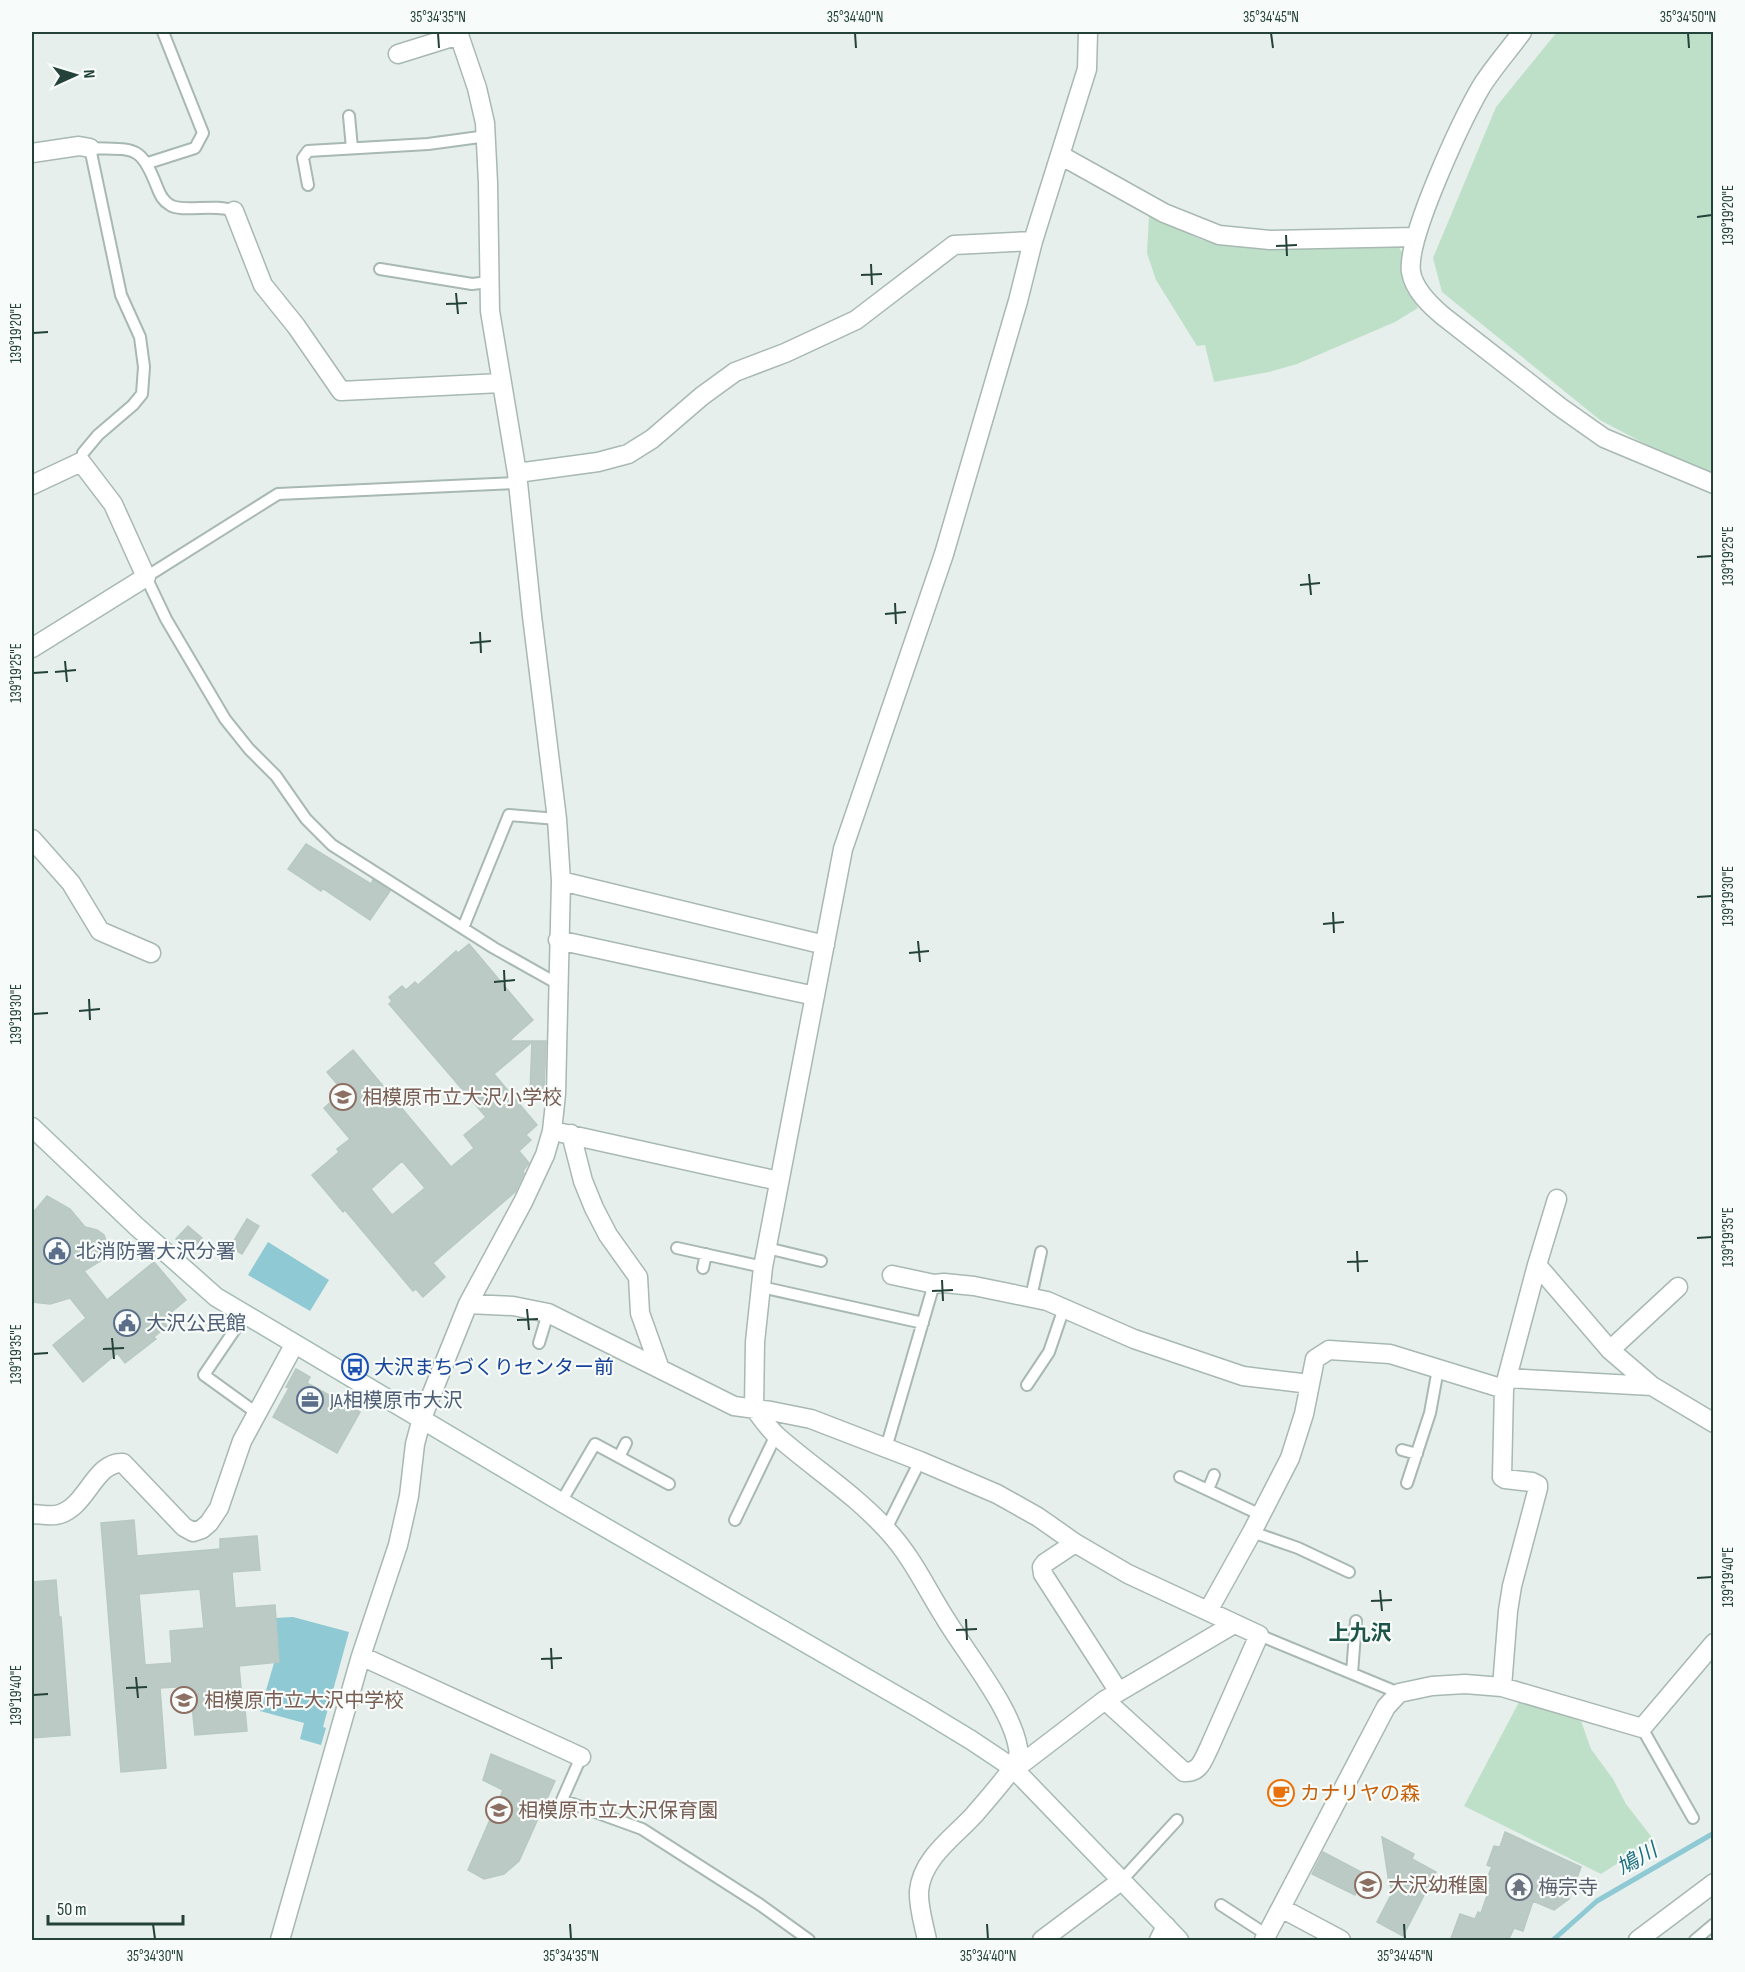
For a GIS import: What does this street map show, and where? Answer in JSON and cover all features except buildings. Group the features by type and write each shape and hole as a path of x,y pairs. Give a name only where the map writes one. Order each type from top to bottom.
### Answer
{"street":[{"path":"927,1941 919,1892 922,1878 933,1858 973,1816 1013,1768 1018,1759 1019,1750 1009,1721 985,1678 945,1618 908,1554 886,1528 842,1488 776,1434 753,1408 755,1342 767,1248 843,849 944,554 1018,301 1033,241 1087,69 1088,32"},
{"path":"1522,32 1481,87 1445,160 1416,237 1411,271 1422,294 1443,316 1560,407 1604,438 1713,484"},
{"path":"280,1941 361,1656 398,1545 409,1496 415,1444 422,1418 468,1304 523,1202 545,1155 552,1131 557,1064 561,881 557,819 518,478 490,311 487,136 477,88 459,33 398,54"},
{"path":"32,153 79,146 90,148"},
{"path":"1060,155 1164,213 1219,236 1270,240 1416,237"},
{"path":"234,211 263,285 296,326 341,391 501,383"},
{"path":"518,478 628,454 652,439 702,396 735,372 785,353 856,320 954,245 1033,241"},
{"path":"32,485 81,462 113,504 146,577 32,648"},
{"path":"32,839 71,883 100,931 151,953"},
{"path":"561,881 825,945"},
{"path":"558,940 815,996"},
{"path":"32,1127 136,1226 216,1297 244,1316 930,1716 1013,1768 1122,1880 1162,1933 1179,1941"},
{"path":"552,1131 779,1181"},
{"path":"571,1134 583,1181 594,1208 608,1235 638,1277 640,1313 660,1369"},
{"path":"1502,1687 1512,1586 1538,1488 1538,1485 1532,1482 1502,1477 1505,1383 1557,1199"},
{"path":"1537,1265 1610,1350 1652,1386 1713,1423"},
{"path":"892,1275 934,1284 944,1282 964,1285 1047,1301 1134,1339 1243,1376 1310,1384"},
{"path":"1610,1350 1678,1287"},
{"path":"468,1304 513,1306 548,1313 734,1406 811,1419 920,1461 997,1494 1128,1574 1259,1635 1209,1748 1200,1767 1195,1771 1184,1772 1112,1696 1043,1574 1042,1567 1045,1563 1075,1542"},
{"path":"32,1514 59,1515 79,1503 104,1469 116,1462 123,1463 184,1527 193,1532 202,1529 219,1508 242,1441 294,1345"},
{"path":"1208,1611 1290,1458 1304,1413 1315,1359 1329,1350 1390,1354 1438,1369 1505,1383 1652,1386"},
{"path":"1013,1768 1112,1696 1234,1624"},
{"path":"1266,1938 1386,1707 1399,1693 1432,1686 1465,1684 1502,1687 1642,1728 1713,1643"},
{"path":"361,1656 581,1756"},
{"path":"1042,1941 1122,1880"},
{"path":"1638,1941 1713,1883"},
{"path":"1281,1908 1341,1941"}],"lane":[{"path":"148,164 195,148 202,133 163,32"},
{"path":"349,116 352,148"},
{"path":"308,185 303,158 308,151 428,144 487,136"},
{"path":"81,462 83,453 98,435 133,405 142,394 144,367 140,337 122,295 90,148 129,150 140,153 148,164 162,198 172,207 224,207 234,211"},
{"path":"380,269 472,284 489,282"},
{"path":"518,478 279,494 146,577 166,619 225,719 249,749 276,776 306,819 332,845 463,928 558,984"},
{"path":"463,928 509,815 557,819"},
{"path":"676,1248 764,1268"},
{"path":"767,1248 821,1261"},
{"path":"1031,1297 1041,1252"},
{"path":"703,1268 706,1254"},
{"path":"886,1448 934,1284"},
{"path":"761,1287 923,1323"},
{"path":"1027,1385 1049,1352 1064,1308"},
{"path":"539,1343 548,1313"},
{"path":"244,1316 204,1376 258,1414"},
{"path":"1407,1483 1430,1413 1438,1369"},
{"path":"735,1520 776,1434"},
{"path":"619,1457 626,1443"},
{"path":"561,1502 595,1444 669,1484"},
{"path":"1402,1450 1417,1454"},
{"path":"886,1528 920,1461"},
{"path":"1208,1490 1214,1475"},
{"path":"1180,1477 1261,1515"},
{"path":"1252,1532 1298,1548 1349,1572"},
{"path":"1352,1673 1356,1622"},
{"path":"1259,1635 1399,1693"},
{"path":"1642,1728 1694,1818"},
{"path":"581,1756 562,1800 642,1829 759,1904 809,1941"},
{"path":"1122,1880 1177,1820"},
{"path":"1221,1905 1266,1938"},
{"path":"1695,1941 1713,1924"}],"green space":[{"path":"1557,32 1713,32 1713,473 1666,455 1600,420 1442,292 1433,258 1496,107"},
{"path":"1149,216 1202,240 1230,246 1397,245 1404,257 1407,285 1418,308 1395,322 1297,364 1269,372 1214,382 1205,345 1197,346 1156,280 1147,253"},
{"path":"1519,1702 1581,1721 1591,1749 1613,1779 1626,1804 1654,1840 1601,1874 1464,1806"}],"water":[{"path":"268,1242 329,1280 310,1311 248,1275"},
{"path":"293,1617 349,1632 323,1727 326,1728 321,1745 300,1739 304,1723 260,1711 274,1663 279,1662 275,1618"}],"waterway":[{"name":"鳩川","path":"1553,1940 1597,1901 1714,1833"}],"place":[{"name":"相模原市立大沢小学校","path":"343,1097"},
{"name":"北消防署大沢分署","path":"57,1251"},
{"name":"大沢公民館","path":"127,1323"},
{"name":"大沢まちづくりセンター前","path":"355,1367"},
{"name":"JA相模原市大沢","path":"310,1400"},
{"name":"相模原市立大沢中学校","path":"184,1700"},
{"name":"カナリヤの森","path":"1281,1793"},
{"name":"相模原市立大沢保育園","path":"499,1810"},
{"name":"大沢幼稚園","path":"1368,1885"},
{"name":"梅宗寺","path":"1519,1887"}],"district":[{"name":"上九沢","path":"1360,1633"}]}
